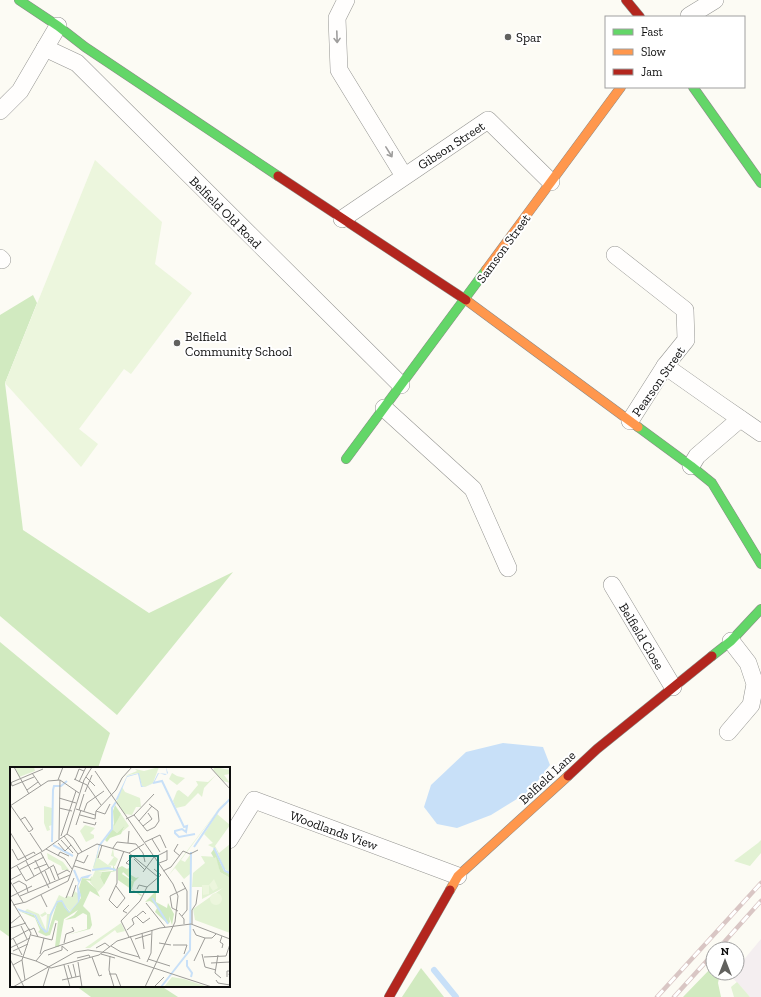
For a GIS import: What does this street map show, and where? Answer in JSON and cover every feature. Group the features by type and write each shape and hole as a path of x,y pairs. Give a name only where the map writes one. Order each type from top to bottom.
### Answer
{"street":[{"path":"19,0 58,26 85,47 342,219 465,299 691,466 712,483 761,564"},
{"path":"346,0 336,18 339,70 404,176"},
{"path":"626,0 639,16"},
{"path":"689,16 715,0"},
{"path":"0,111 20,90 58,26"},
{"name":"Belfield Old Road","path":"45,48 77,63 401,385"},
{"name":"Samson Street","path":"346,459 620,88"},
{"path":"694,88 761,183"},
{"name":"Gibson Street","path":"342,219 488,120 551,182"},
{"name":"Pearson Street","path":"615,255 685,310 686,340 665,366 630,421"},
{"path":"665,366 761,434"},
{"path":"384,408 473,489 508,568"},
{"path":"691,466 697,456 740,419"},
{"name":"Belfield Close","path":"612,585 673,687"},
{"name":"Belfield Lane","path":"389,997 458,876 597,749 731,641 761,609"},
{"path":"728,732 751,706 755,684 748,663 731,641"},
{"name":"Woodlands View","path":"230,838 254,800 458,876"}],"shaded area":[{"path":"761,939 761,997 750,997 736,981 745,981 745,958"}],"green space":[{"path":"95,160 162,222 155,264 192,293 131,374 124,369 79,429 98,444 81,467 5,383"},
{"path":"33,295 37,303 5,383 23,530 149,613 233,572 117,715 0,616 0,315"},
{"path":"0,642 110,733 98,767 10,767 10,937 0,930"},
{"path":"761,840 761,853 750,866 734,861 758,843"},
{"path":"421,968 444,997 402,997"},
{"path":"705,974 705,981 718,981 721,997 683,997"},
{"path":"737,982 750,997 734,997 731,987"},
{"path":"77,987 163,987 178,997 91,997"}],"water":[{"path":"503,743 543,747 550,765 530,791 491,815 457,828 437,824 424,807 431,785 466,752"}],"waterway":[{"path":"434,970 456,997"}],"railway":[{"path":"657,997 761,883"},
{"path":"725,941 761,901"},
{"path":"674,997 705,963"}],"traffic: fast":[{"path":"19,0 58,26 85,47 278,176"},
{"path":"694,88 761,183"},
{"path":"346,459 486,270"},
{"path":"638,427 712,483 761,564"},
{"path":"712,656 731,641 761,609"}],"traffic: slow":[{"path":"486,270 620,88"},
{"path":"466,300 638,427"},
{"path":"450,890 458,876 568,776"}],"traffic: jam":[{"path":"626,0 639,16"},
{"path":"278,176 466,300"},
{"path":"568,776 597,749 712,656"},
{"path":"389,997 450,890"}],"place":[{"name":"Spar","path":"508,37"},
{"name":"Belfield Community School","path":"177,343"}]}
